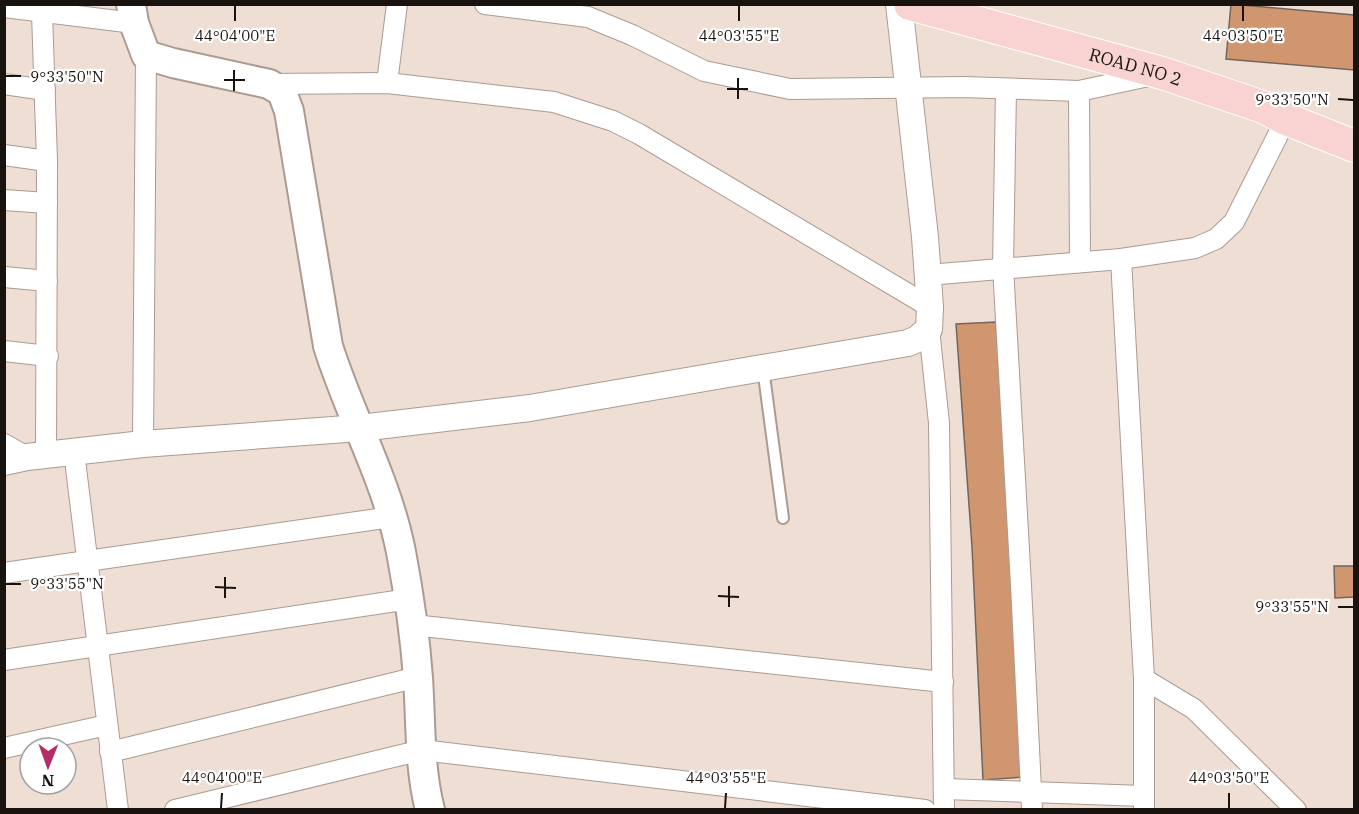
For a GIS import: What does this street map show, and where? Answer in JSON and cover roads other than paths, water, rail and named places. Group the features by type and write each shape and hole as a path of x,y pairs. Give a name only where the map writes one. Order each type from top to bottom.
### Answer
{"main road":[{"name":"ROAD NO 2","path":"910,4 1162,73 1263,107 1286,119 1354,146"},
{"path":"132,14 146,55 158,60 269,84 282,92 289,111 328,346 339,382 376,468 400,549 411,612 418,676 423,782 430,810"}],"street":[{"path":"387,83 397,4"},
{"path":"485,4 588,17 632,35 704,71 790,89 908,87 1079,91 1162,73"},
{"path":"899,4 928,275 929,318 939,423 944,810"},
{"path":"4,7 42,13 132,14"},
{"path":"26,458 48,356 47,161 42,13"},
{"path":"143,444 146,55"},
{"path":"269,84 387,83 554,102 613,121 649,140 929,318"},
{"path":"4,84 45,90"},
{"path":"1006,89 1003,267 1032,801"},
{"path":"1079,91 1080,261"},
{"path":"928,275 1121,259 1195,248 1216,240 1234,222 1286,119"},
{"path":"4,155 47,161"},
{"path":"4,200 47,203"},
{"path":"944,789 1032,801 1144,803 1144,679 1121,259"},
{"path":"4,276 47,281"},
{"path":"4,444 26,458 143,444 360,428 530,408 908,343 917,339 929,318"},
{"path":"4,351 48,356"},
{"path":"74,452 118,810"},
{"path":"4,573 392,517"},
{"path":"4,660 97,646 411,612 943,682"},
{"path":"110,752 418,676"},
{"path":"1144,679 1194,710 1296,810"},
{"path":"4,748 107,725"},
{"path":"175,810 422,750 925,810"}],"lane":[{"path":"763,368 783,518"}]}
